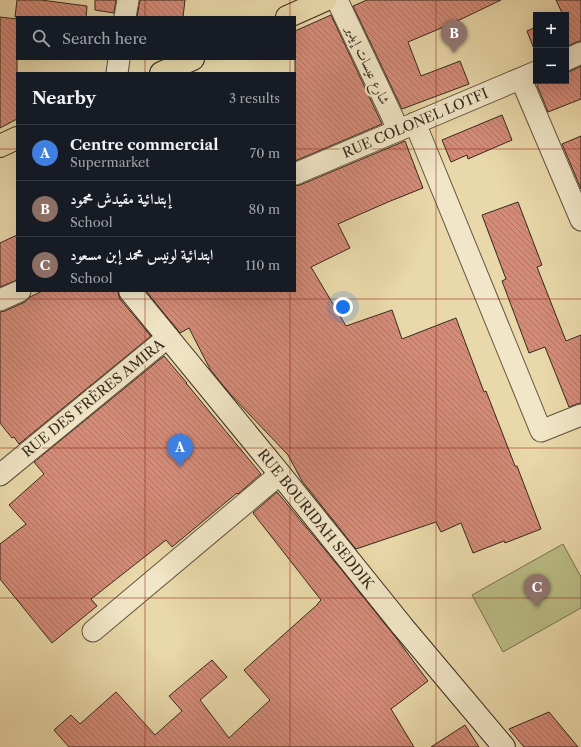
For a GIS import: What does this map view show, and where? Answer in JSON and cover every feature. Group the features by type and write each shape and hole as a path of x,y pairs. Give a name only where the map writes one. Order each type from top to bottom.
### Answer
{"main road":[{"path":"289,16 325,0"},
{"path":"163,72 191,60"},
{"name":"RUE BOURIDAH SEDDIK","path":"131,292 403,627 504,747"}],"street":[{"path":"126,16 128,0"},
{"name":"شارع عيسات إيدير","path":"337,0 392,116 406,127 541,431 581,414"},
{"path":"569,59 581,53"},
{"path":"117,72 119,60"},
{"path":"528,76 581,220"},
{"name":"RUE COLONEL LOTFI","path":"296,174 528,76"},
{"path":"0,300 18,292"},
{"name":"RUE DES FRÈRES AMIRA","path":"0,475 168,337"},
{"path":"93,631 280,474"}],"green space":[{"path":"563,544 581,577 581,608 503,652 472,595"}],"building":[{"path":"17,0 41,0 87,6 86,16 15,17"},
{"path":"95,0 116,0 114,13 95,10"},
{"path":"140,0 185,0 183,16 137,16"},
{"path":"367,0 501,0 451,24 408,42 421,76 460,61 469,84 402,109 353,6"},
{"path":"556,0 581,0 581,41 569,46 569,12 562,12"},
{"path":"331,15 382,124 296,161 295,60 296,31"},
{"path":"0,17 16,19 17,72 16,120 0,128"},
{"path":"533,28 533,46 527,31"},
{"path":"581,66 581,99 548,112 537,85 569,84 569,71"},
{"path":"502,115 512,140 468,159 467,155 451,162 442,140"},
{"path":"581,136 581,189 562,144"},
{"path":"405,141 423,188 338,224 350,248 311,267 346,326 392,310 402,339 456,318 484,392 486,391 541,529 505,543 504,541 473,553 461,523 441,532 436,522 356,549 302,481 288,455 230,394 210,369 189,328 180,333 147,292 296,292 296,186"},
{"path":"518,202 542,265 537,267 566,341 581,335 581,403 569,407 545,347 529,353 502,281 506,279 482,215"},
{"path":"16,235 16,280 0,287 0,243"},
{"path":"40,292 118,292 120,299 151,336 19,444 0,423 0,312 25,302 30,297"},
{"path":"164,356 261,474 172,547 166,540 91,599 97,606 52,643 0,579 0,544 26,524 9,505 44,474 34,462"},
{"path":"277,492 397,639 428,681 391,709 414,747 69,747 54,730 71,715 80,724 116,692 155,735 182,711 169,696 212,660 227,677 200,700 229,738 270,700 244,670 321,600 253,513"},
{"path":"549,712 578,747 524,747 509,729"},
{"path":"465,725 479,747 431,747"}],"place":[{"name":"إبتدائية مقيدش محمود","path":"454,53"},
{"name":"Centre commercial","path":"180,467"},
{"name":"ابتدائية لونيس محمد إبن مسعود","path":"537,607"}]}
